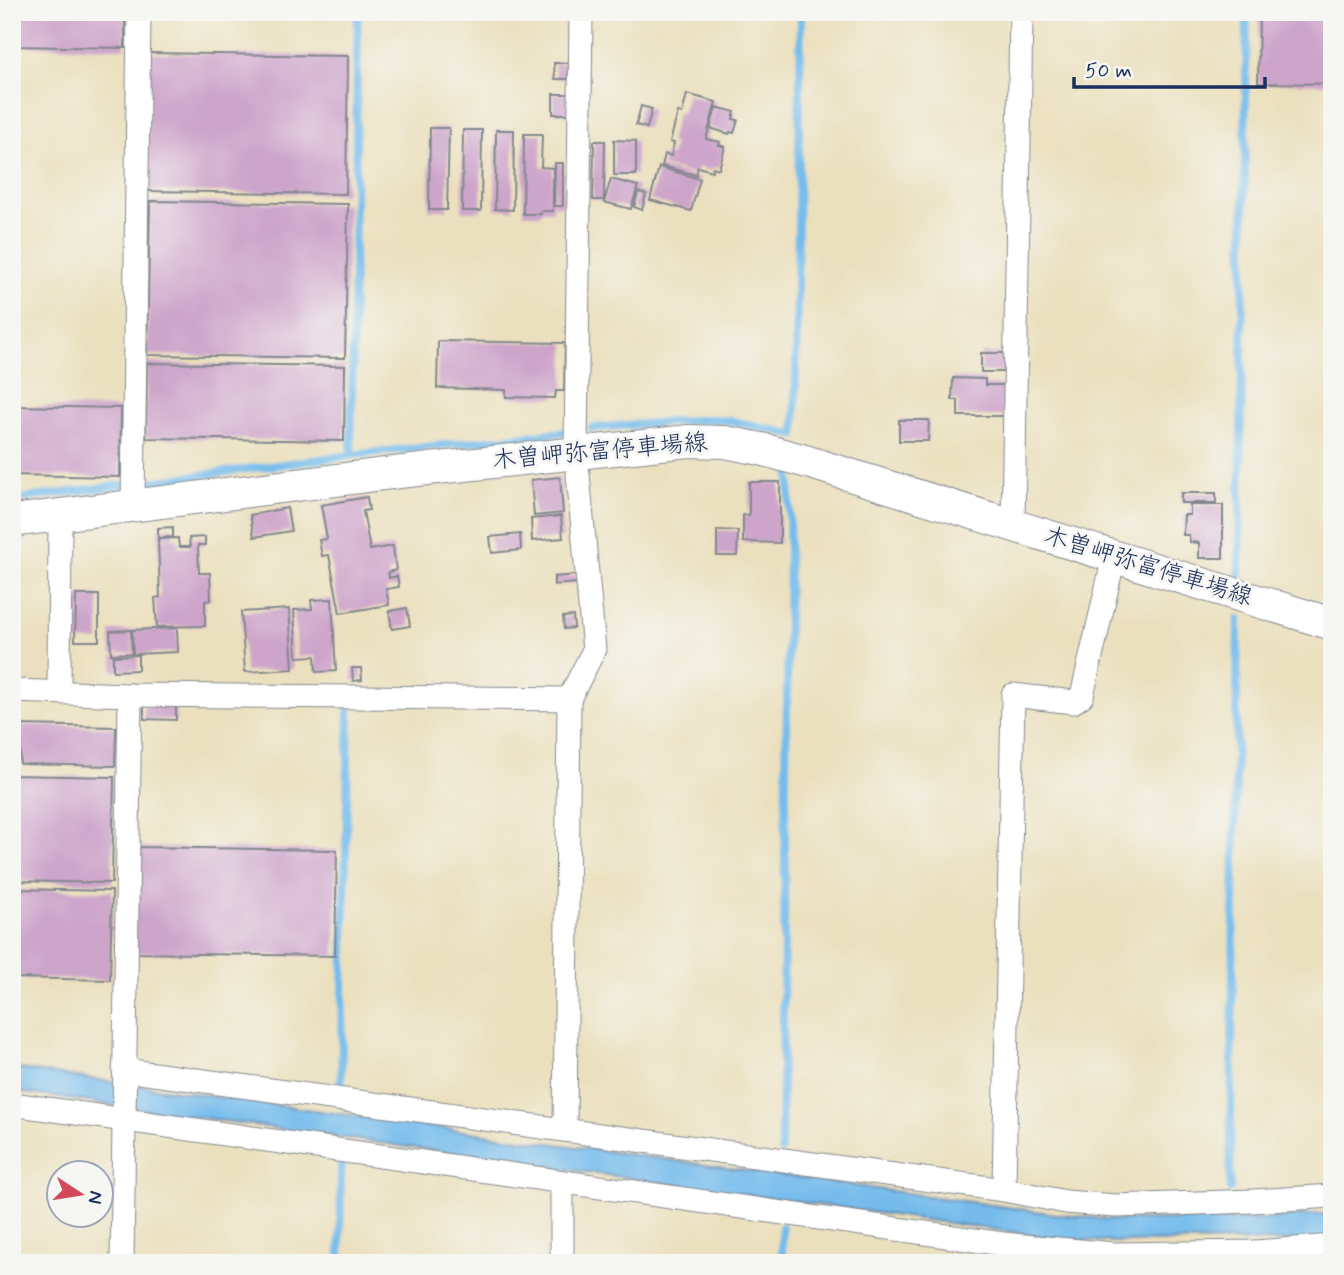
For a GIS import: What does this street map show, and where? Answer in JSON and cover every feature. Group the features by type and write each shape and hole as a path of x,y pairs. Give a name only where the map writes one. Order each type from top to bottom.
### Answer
{"main road":[{"name":"木曽岬弥富停車場線","path":"12,521 576,452 689,441 725,442 808,461 1332,624"}],"street":[{"path":"133,506 139,12"},
{"path":"565,1130 569,699 594,650 576,452 581,12"},
{"path":"1013,525 1021,12"},
{"path":"59,692 60,515"},
{"path":"1004,1190 1013,695 1073,702 1082,696 1114,556"},
{"path":"12,691 130,695 569,699"},
{"path":"122,1263 130,695"},
{"path":"125,1073 1004,1190 1066,1202 1116,1206 1332,1196"},
{"path":"12,1104 562,1182 1003,1254 1255,1252 1332,1246"},
{"path":"562,1182 562,1263"}],"water":[{"path":"12,1068 1063,1215 1115,1220 1252,1220 1332,1213 1332,1238 1304,1241 1114,1242 1061,1239 12,1091"}],"building":[{"path":"12,12 125,12 125,48 12,46"},
{"path":"1259,12 1332,12 1332,84 1258,83"},
{"path":"149,53 348,56 346,194 147,191"},
{"path":"554,63 569,63 568,79 555,79"},
{"path":"553,94 569,94 569,114 553,114"},
{"path":"687,94 716,102 706,139 720,142 719,145 725,147 719,169 713,167 712,171 698,167 696,175 662,166 665,154 671,156 674,143 670,142 678,112 682,114"},
{"path":"641,106 652,109 647,128 636,125"},
{"path":"716,107 735,112 733,119 738,120 734,133 710,128"},
{"path":"430,128 449,128 447,210 429,210"},
{"path":"463,130 482,130 481,211 462,211"},
{"path":"496,130 514,130 513,210 495,209"},
{"path":"524,134 542,134 541,167 553,168 553,211 523,214"},
{"path":"614,140 636,141 636,175 614,175"},
{"path":"594,141 605,141 604,200 593,200"},
{"path":"555,163 563,163 563,206 554,206"},
{"path":"659,167 700,179 691,211 650,200"},
{"path":"611,179 638,186 631,209 604,202"},
{"path":"638,192 646,194 642,210 634,207"},
{"path":"150,201 348,204 345,358 147,355"},
{"path":"438,341 565,343 564,391 556,391 555,398 506,397 506,390 437,388"},
{"path":"981,353 1006,353 1006,372 981,372"},
{"path":"147,363 345,366 344,441 146,438"},
{"path":"953,378 985,379 985,385 1005,385 1004,416 958,416 958,400 952,400"},
{"path":"12,406 121,408 120,477 12,475"},
{"path":"899,420 929,420 928,441 899,441"},
{"path":"560,477 563,513 534,516 531,480"},
{"path":"749,482 780,482 780,543 743,542 743,515 749,515"},
{"path":"1181,493 1216,493 1216,503 1181,503"},
{"path":"367,497 369,510 363,511 370,550 393,546 396,570 388,572 389,578 397,576 399,587 386,589 389,605 340,613 329,555 322,556 319,540 327,539 321,505"},
{"path":"1190,505 1223,505 1223,558 1199,558 1199,543 1190,542 1189,535 1183,535 1184,515 1190,515"},
{"path":"287,508 291,531 254,537 250,515"},
{"path":"561,516 563,538 532,541 531,519"},
{"path":"173,527 173,537 158,538 158,528"},
{"path":"717,530 738,531 737,556 717,556"},
{"path":"520,534 521,550 492,553 490,537"},
{"path":"205,537 205,545 198,545 199,573 210,573 211,600 205,601 205,626 157,627 155,598 160,597 158,539 178,538 179,547 190,547 189,538"},
{"path":"576,575 577,583 554,585 554,577"},
{"path":"76,595 99,595 99,641 75,641"},
{"path":"332,599 336,671 316,672 315,656 297,657 294,610 312,609 311,600"},
{"path":"407,608 410,626 392,629 389,611"},
{"path":"289,609 293,669 245,672 241,612"},
{"path":"573,616 574,628 564,629 563,617"},
{"path":"177,628 178,652 133,654 132,630"},
{"path":"131,630 132,653 111,654 110,631"},
{"path":"138,655 138,670 113,671 113,656"},
{"path":"352,668 361,668 362,680 353,681"},
{"path":"144,705 176,705 176,720 144,719"},
{"path":"21,725 116,727 115,766 20,764"},
{"path":"12,775 114,777 112,883 12,881"},
{"path":"135,847 337,850 335,956 134,953"},
{"path":"12,889 112,891 110,980 12,978"}],"waterway":[{"path":"351,455 358,12"},
{"path":"592,428 710,419 732,421 795,435 801,12"},
{"path":"1239,574 1247,12"},
{"path":"143,483 351,455 564,432"},
{"path":"781,1150 790,474"},
{"path":"12,500 122,485"},
{"path":"1230,1189 1238,619"},
{"path":"341,1088 349,710"},
{"path":"340,1263 341,1165"},
{"path":"782,1227 782,1263"}]}
